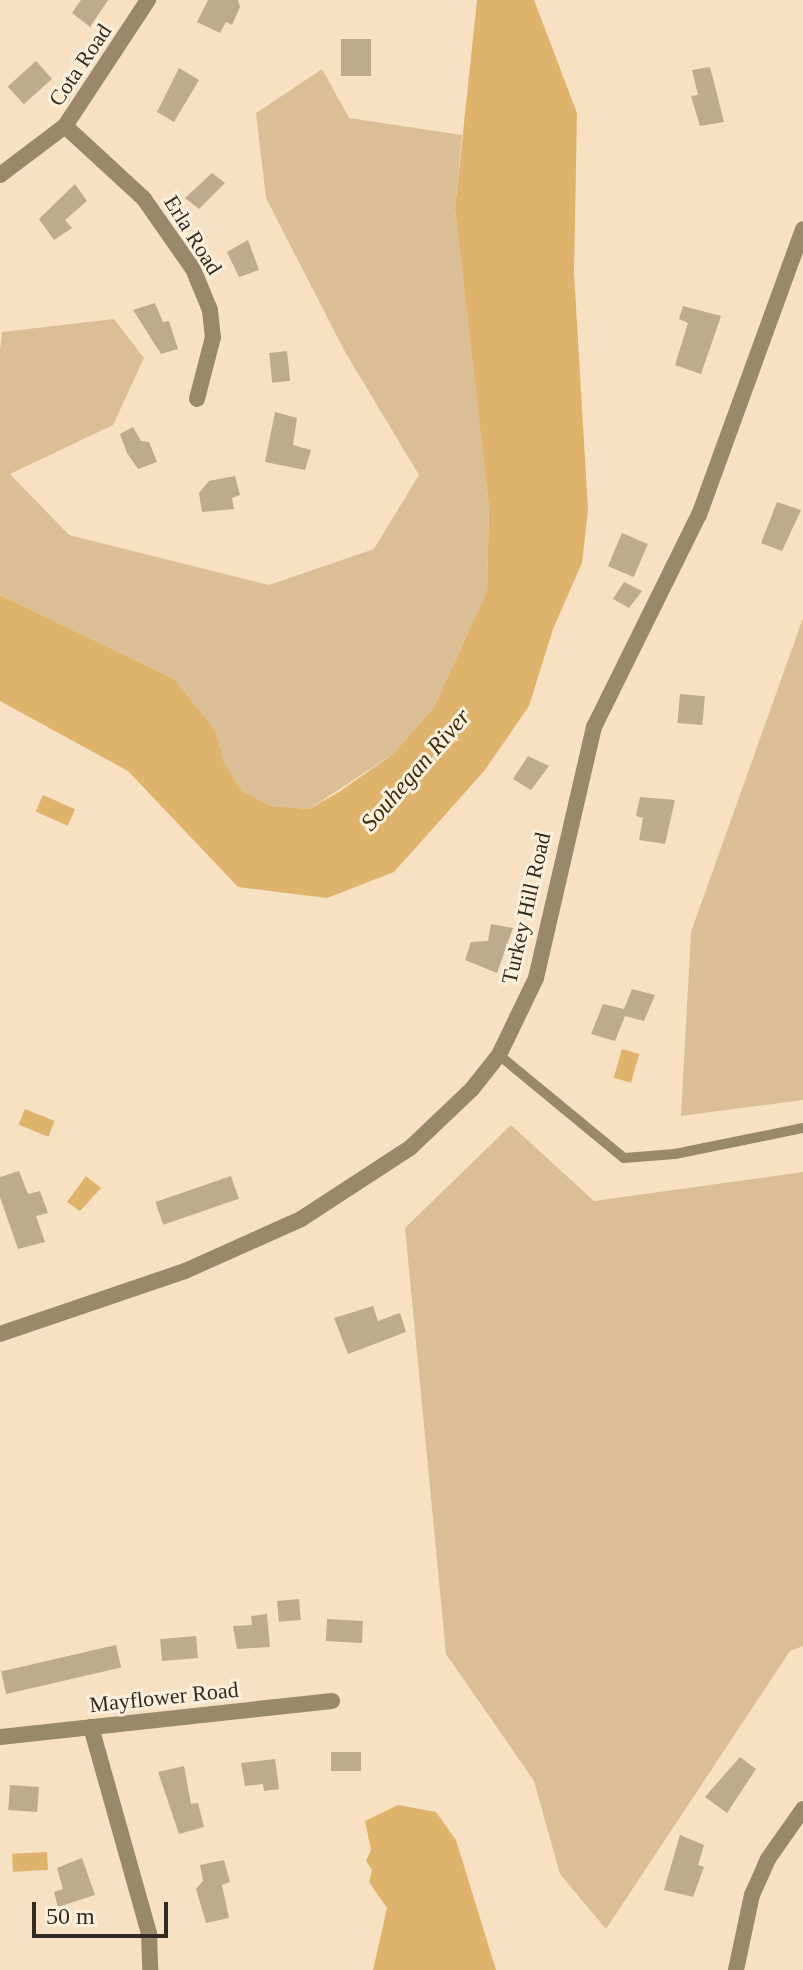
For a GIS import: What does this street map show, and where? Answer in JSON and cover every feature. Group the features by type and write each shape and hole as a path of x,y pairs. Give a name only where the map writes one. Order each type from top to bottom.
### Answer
{"street":[{"name":"Cota Road","path":"0,175 65,126 148,0"},
{"name":"Erla Road","path":"65,126 144,199 193,269 210,310 213,337 197,399"},
{"name":"Turkey Hill Road","path":"0,1334 185,1271 301,1219 410,1148 499,1055 536,978 594,727 699,515 803,229"},
{"name":"Mayflower Road","path":"0,1737 332,1701"},
{"path":"91,1727 149,1933 150,1970"},
{"path":"736,1970 752,1895 768,1859 803,1809"}],"lane":[{"path":"499,1055 624,1158 675,1154 803,1128"}],"shaded area":[{"path":"322,69 349,118 462,135 455,209 489,508 487,591 434,707 393,754 309,809 271,806 242,791 223,764 215,730 174,679 0,595 0,351 2,332 114,319 144,358 113,425 10,474 69,535 269,585 374,549 419,475 344,350 266,198 256,113"},
{"path":"803,618 803,1100 681,1116 691,932"},
{"path":"511,1125 594,1201 803,1172 803,1646 790,1651 606,1929 560,1874 534,1781 446,1654 405,1228"}],"water":[{"name":"Souhegan River","path":"477,0 534,0 577,113 574,272 588,510 582,563 553,629 529,706 485,770 394,872 327,898 238,887 128,771 0,701 0,595 174,679 215,730 224,764 242,791 271,806 309,809 339,792 393,754 434,707 487,591 489,508 455,209"},
{"path":"43,795 75,809 68,826 36,811"},
{"path":"622,1049 639,1054 631,1083 614,1078"},
{"path":"25,1109 55,1121 48,1137 19,1125"},
{"path":"86,1176 101,1188 80,1211 67,1202"},
{"path":"398,1805 436,1812 456,1840 496,1970 373,1970 387,1908 369,1882 372,1870 366,1861 371,1850 365,1821"},
{"path":"47,1852 48,1870 13,1872 12,1854"}],"building":[{"path":"81,0 108,0 90,27 72,13"},
{"path":"208,0 238,0 240,7 232,25 226,22 220,33 197,22"},
{"path":"341,39 371,39 371,76 341,76"},
{"path":"36,61 52,79 24,104 8,86"},
{"path":"710,67 724,122 700,126 691,96 698,95 692,70"},
{"path":"179,68 199,80 174,122 157,112"},
{"path":"212,173 225,183 199,209 185,198"},
{"path":"75,184 87,201 65,220 72,228 54,240 39,219"},
{"path":"248,240 259,270 239,277 227,252"},
{"path":"155,303 163,322 169,321 178,349 161,354 133,310"},
{"path":"683,306 721,316 701,374 675,365 688,323 679,319"},
{"path":"287,351 290,381 272,383 269,353"},
{"path":"275,412 297,418 293,445 311,450 305,470 265,462"},
{"path":"133,427 141,441 149,442 157,462 138,469 127,453 120,434"},
{"path":"235,476 240,495 232,498 234,509 202,512 199,493 209,481"},
{"path":"777,502 801,510 782,551 761,543"},
{"path":"622,533 648,544 634,577 608,566"},
{"path":"624,582 642,591 629,608 613,599"},
{"path":"680,694 705,696 702,725 677,723"},
{"path":"528,756 549,766 531,790 513,779"},
{"path":"640,797 675,800 665,844 639,840 643,818 636,816"},
{"path":"491,924 513,928 497,973 465,960 471,942 488,941"},
{"path":"632,989 655,995 644,1021 625,1016 615,1041 591,1034 603,1004 624,1009"},
{"path":"19,1171 28,1194 40,1191 48,1213 36,1216 45,1242 18,1249 0,1197 0,1177"},
{"path":"231,1176 239,1199 163,1225 155,1202"},
{"path":"373,1306 378,1321 400,1313 406,1332 348,1354 334,1318"},
{"path":"299,1599 301,1620 279,1622 277,1601"},
{"path":"267,1614 270,1647 237,1649 233,1626 252,1625 251,1616"},
{"path":"327,1619 363,1621 362,1643 326,1641"},
{"path":"196,1636 198,1658 162,1661 160,1639"},
{"path":"116,1645 121,1667 6,1694 1,1672"},
{"path":"331,1752 361,1752 361,1771 331,1771"},
{"path":"740,1757 756,1769 727,1813 705,1797"},
{"path":"275,1759 279,1789 264,1791 263,1784 245,1786 241,1763"},
{"path":"184,1766 191,1804 198,1803 204,1827 179,1834 158,1772"},
{"path":"10,1785 39,1787 37,1812 8,1810"},
{"path":"680,1835 704,1845 698,1865 704,1867 693,1897 664,1890"},
{"path":"82,1858 95,1895 58,1907 54,1892 63,1889 57,1868"},
{"path":"224,1860 230,1882 222,1885 229,1918 206,1923 196,1889 203,1881 200,1865"}]}
